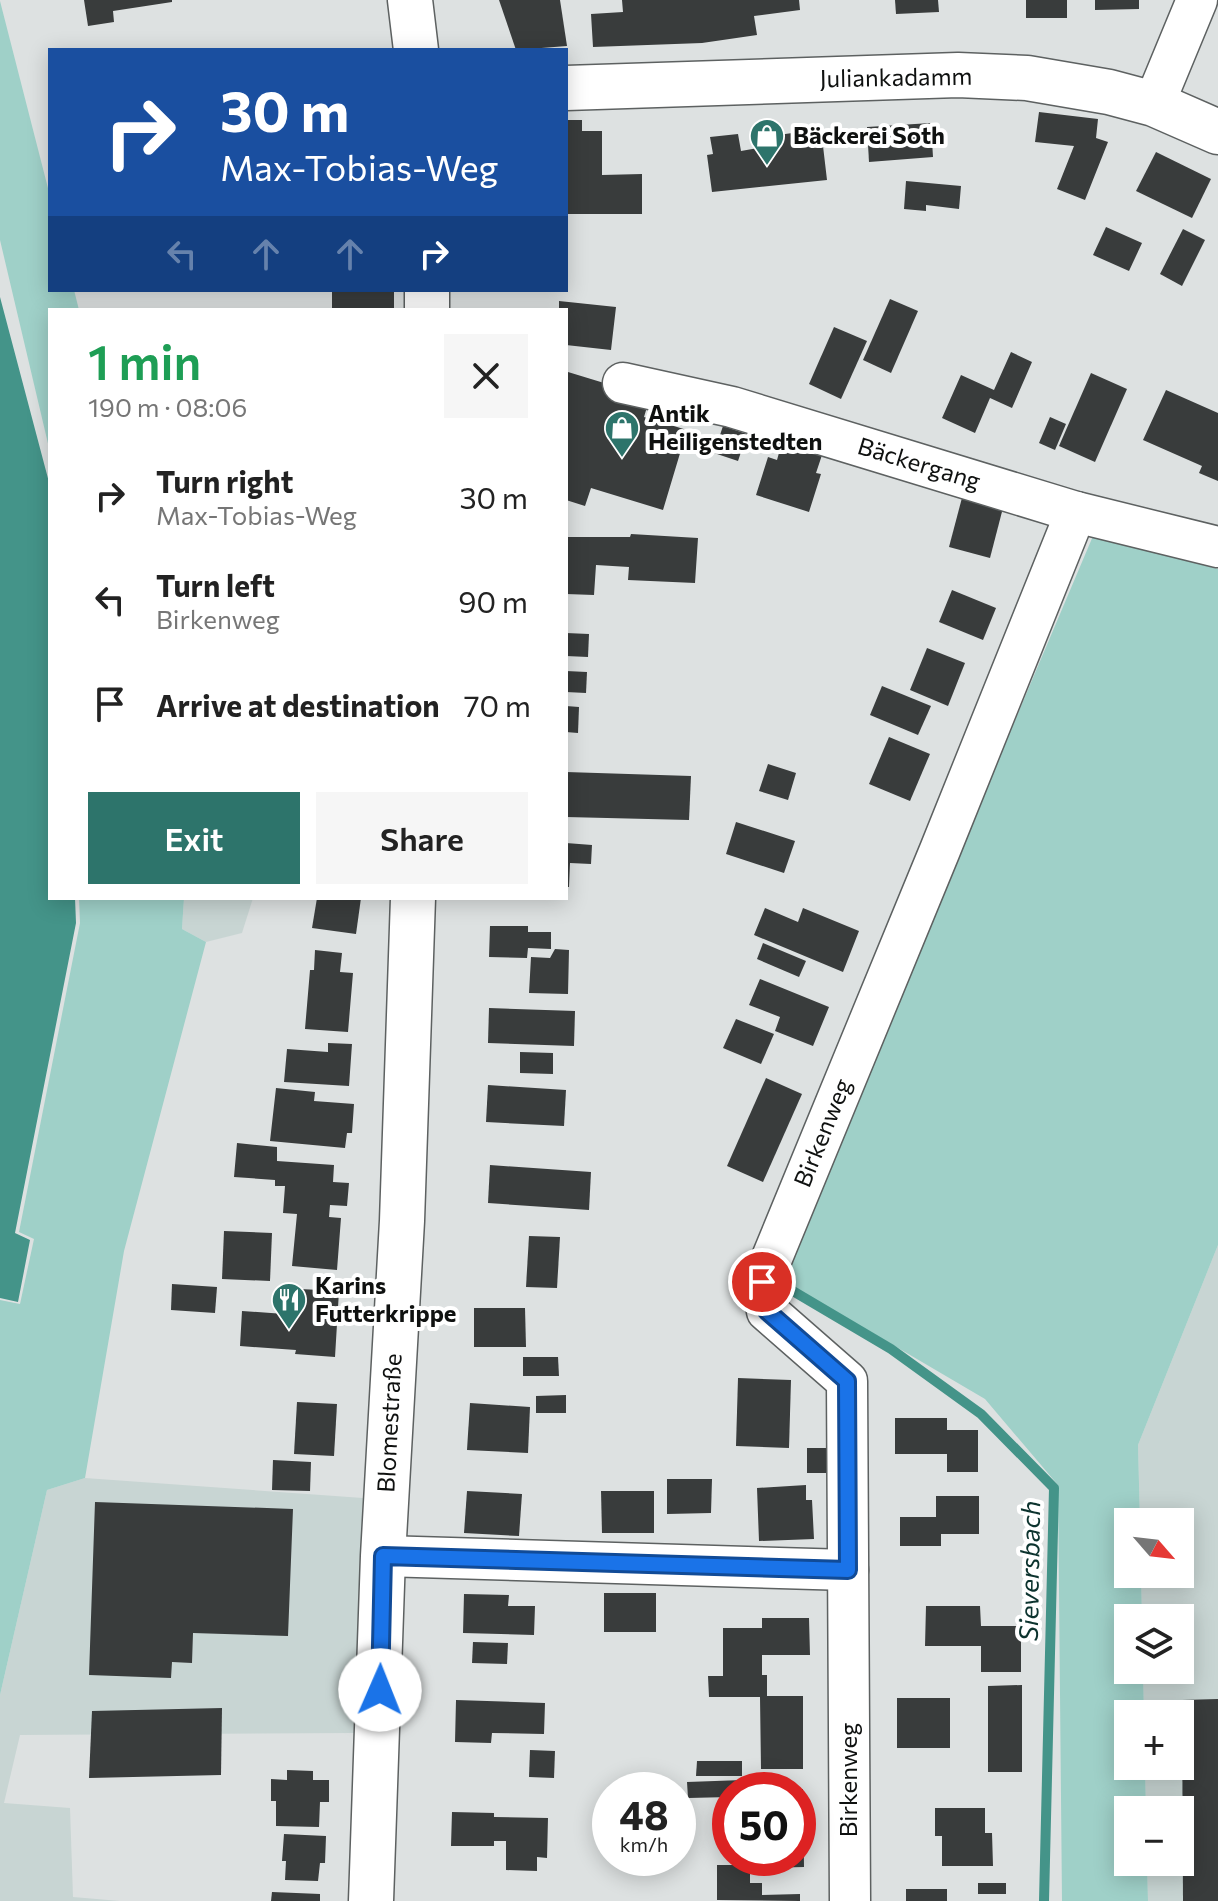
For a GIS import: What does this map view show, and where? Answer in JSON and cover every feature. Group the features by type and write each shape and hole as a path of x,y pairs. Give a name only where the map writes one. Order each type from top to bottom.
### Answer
{"main road":[{"path":"410,0 416,48"},
{"name":"Juliankadamm","path":"568,88 958,75 1069,84 1154,104 1218,132"},
{"name":"Blomestraße","path":"371,1901 383,1556 402,1221 413,900"}],"street":[{"path":"1154,104 1197,0"},
{"name":"Bäckergang","path":"623,383 732,407 1076,512"},
{"path":"1076,512 1218,547"},
{"name":"Birkenweg","path":"850,1901 847,1381 767,1311 762,1282 1076,512"},
{"path":"383,1556 848,1570"}],"shaded area":[{"path":"0,1 48,188 48,292 74,292 78,308 48,308 48,444 0,240"},
{"path":"0,297 48,478 48,900 75,900 76,923 15,1233 30,1240 18,1302 0,1298"},
{"path":"1093,536 1218,569 1218,1245 1138,1445 1140,1508 1114,1508 1114,1588 1141,1588 1142,1604 1114,1604 1114,1684 1143,1684 1144,1700 1114,1700 1114,1780 1145,1780 1146,1796 1114,1796 1114,1876 1147,1876 1148,1901 1062,1901 1058,1485 985,1399 779,1278"},
{"path":"79,900 184,900 182,929 206,942 124,1251 85,1478 47,1490 0,1695 0,1300 20,1304 34,1239 19,1232 80,923"},
{"path":"184,900 252,900 242,933 206,942 182,929"},
{"path":"1218,1245 1218,1901 1148,1901 1147,1876 1194,1876 1194,1796 1146,1796 1145,1780 1194,1780 1194,1700 1144,1700 1143,1684 1194,1684 1194,1604 1142,1604 1141,1588 1194,1588 1194,1508 1140,1508 1138,1445"},
{"path":"85,1478 363,1498 355,1733 20,1735 4,1803 70,1808 73,1897 120,1901 0,1901 0,1695 47,1490"}],"building":[{"path":"84,0 172,2 113,11 114,22 88,26"},
{"path":"499,0 560,0 567,46 515,48"},
{"path":"622,0 799,0 800,10 754,16 757,35 702,43 593,47 591,14 623,12"},
{"path":"895,0 938,0 939,12 896,14"},
{"path":"1026,0 1067,0 1067,18 1026,18"},
{"path":"1095,0 1139,0 1139,9 1095,10"},
{"path":"1039,112 1098,119 1096,138 1108,142 1085,200 1057,189 1074,146 1035,142"},
{"path":"568,120 582,120 582,131 602,131 602,175 642,174 642,214 568,214"},
{"path":"931,123 933,157 869,162 867,127"},
{"name":"Bäckerei Soth","path":"821,129 827,180 712,192 707,155 713,154 710,137 738,134 741,151 758,148 757,138"},
{"path":"1156,152 1211,179 1192,218 1136,191"},
{"path":"906,181 961,186 959,209 926,205 926,211 904,209"},
{"path":"1106,227 1142,243 1129,271 1093,255"},
{"path":"1183,229 1205,240 1182,286 1160,274"},
{"path":"332,292 394,292 394,308 332,308"},
{"path":"890,299 918,311 891,373 863,360"},
{"path":"559,301 616,307 611,350 568,345 568,308 559,308"},
{"path":"834,327 867,341 841,399 809,384"},
{"path":"1011,352 1032,362 1012,408 990,398 975,433 942,418 961,375 994,390"},
{"name":"Antik Heiligenstedten","path":"568,372 650,397 644,417 687,430 663,510 591,488 585,506 568,501"},
{"path":"1091,373 1127,389 1095,462 1059,446"},
{"path":"1166,390 1218,413 1218,481 1199,473 1202,466 1143,440"},
{"path":"1050,417 1066,424 1055,450 1039,443"},
{"path":"723,426 747,434 738,461 714,453"},
{"path":"782,442 822,455 816,473 821,474 809,512 756,495 768,457 777,460"},
{"path":"963,494 1004,504 990,558 949,547"},
{"path":"631,534 698,538 695,583 628,580 629,567 596,565 594,595 568,594 568,537 630,537"},
{"path":"952,590 996,608 983,640 939,622"},
{"path":"568,633 589,634 588,657 568,656"},
{"path":"927,648 965,663 948,706 910,690"},
{"path":"568,671 587,672 586,693 568,692"},
{"path":"882,686 931,706 918,735 870,715"},
{"path":"568,706 579,707 578,733 568,732"},
{"path":"889,737 930,754 910,801 869,784"},
{"path":"768,764 796,773 788,800 759,791"},
{"path":"568,772 691,776 689,820 568,817"},
{"path":"736,822 795,841 784,873 726,854"},
{"path":"568,843 592,845 591,864 570,863 569,887"},
{"path":"317,900 361,900 356,934 312,928"},
{"path":"765,908 798,922 803,908 859,931 843,972 754,935"},
{"path":"490,926 528,926 528,932 551,932 551,949 528,948 527,958 489,957"},
{"path":"763,943 806,961 799,977 757,959"},
{"path":"555,949 569,950 568,994 529,993 531,957 550,958"},
{"path":"315,950 342,953 340,972 353,973 348,1032 305,1029 310,970 314,970"},
{"path":"760,979 829,1007 813,1046 775,1031 780,1017 749,1005"},
{"path":"489,1008 575,1011 574,1046 488,1043"},
{"path":"736,1019 774,1034 761,1064 723,1048"},
{"path":"328,1043 352,1044 349,1086 284,1082 287,1049 328,1052"},
{"path":"520,1052 553,1053 553,1074 520,1073"},
{"path":"766,1078 802,1094 763,1182 727,1166"},
{"path":"488,1085 566,1090 564,1126 486,1122"},
{"path":"276,1088 315,1092 314,1101 354,1104 352,1133 347,1133 345,1148 270,1141"},
{"path":"237,1143 277,1147 277,1161 334,1165 333,1182 349,1183 347,1206 330,1205 329,1217 341,1218 337,1270 292,1266 297,1214 283,1213 285,1186 275,1186 275,1180 234,1177"},
{"path":"490,1165 591,1172 589,1210 488,1203"},
{"path":"224,1231 272,1233 270,1281 222,1279"},
{"path":"529,1236 560,1237 557,1288 526,1287"},
{"path":"172,1284 217,1287 215,1313 171,1310"},
{"name":"Karins Futterkrippe","path":"300,1289 339,1291 335,1357 295,1354 296,1350 240,1346 242,1311 298,1315"},
{"path":"474,1308 525,1308 526,1347 474,1347"},
{"path":"523,1357 558,1357 559,1376 523,1376"},
{"path":"738,1378 791,1380 789,1448 736,1446"},
{"path":"566,1395 566,1413 536,1413 536,1396"},
{"path":"297,1402 337,1404 334,1456 294,1454"},
{"path":"470,1403 530,1407 528,1453 467,1450"},
{"path":"895,1418 947,1418 947,1430 978,1430 978,1472 947,1472 947,1454 895,1454"},
{"path":"807,1448 831,1448 830,1473 807,1473"},
{"path":"273,1460 311,1462 310,1491 272,1490"},
{"path":"667,1479 712,1479 711,1513 667,1514"},
{"path":"806,1485 806,1500 812,1500 814,1539 759,1541 757,1488"},
{"path":"467,1491 522,1494 519,1536 464,1533"},
{"path":"601,1491 654,1491 654,1533 602,1533"},
{"path":"936,1496 979,1496 979,1534 941,1534 941,1546 900,1546 900,1517 936,1517"},
{"path":"95,1502 293,1509 288,1636 193,1633 192,1663 172,1662 171,1678 89,1675"},
{"path":"604,1593 656,1593 656,1632 604,1632"},
{"path":"464,1594 509,1595 508,1606 535,1606 534,1635 463,1633"},
{"path":"926,1606 980,1606 981,1626 1021,1626 1021,1672 981,1672 981,1646 925,1646"},
{"path":"762,1618 809,1618 810,1655 762,1655 762,1675 767,1675 767,1696 803,1696 803,1769 761,1769 760,1697 709,1697 708,1676 723,1676 723,1628 762,1628"},
{"path":"473,1642 508,1643 507,1664 472,1663"},
{"path":"1022,1685 1022,1772 988,1772 988,1686"},
{"path":"897,1698 950,1698 950,1748 897,1748"},
{"path":"1218,1699 1218,1901 1183,1901 1183,1876 1194,1876 1194,1796 1182,1796 1182,1780 1194,1780 1194,1700 1182,1700"},
{"path":"456,1700 545,1703 544,1734 492,1733 491,1743 455,1742"},
{"path":"222,1708 221,1775 89,1778 92,1711"},
{"path":"530,1750 555,1751 554,1778 529,1777"},
{"path":"697,1761 742,1761 742,1772 712,1772 712,1776 696,1776"},
{"path":"287,1770 313,1771 313,1780 329,1780 329,1802 320,1802 319,1827 276,1826 276,1801 271,1801 271,1779 287,1780"},
{"path":"712,1781 712,1797 696,1798 696,1782"},
{"path":"935,1808 985,1808 985,1833 992,1833 993,1866 942,1866 942,1836 935,1836"},
{"path":"452,1812 548,1818 547,1858 537,1857 537,1871 506,1870 506,1841 494,1841 494,1846 451,1846"},
{"path":"284,1834 326,1836 325,1863 320,1863 318,1881 285,1880 286,1861 282,1861"},
{"path":"717,1876 750,1876 750,1883 762,1883 762,1895 800,1894 800,1901 717,1900"},
{"path":"978,1883 1006,1883 1006,1894 978,1894"},
{"path":"906,1889 947,1889 947,1901 906,1901"},
{"path":"272,1892 320,1894 320,1901 271,1901"}],"waterway":[{"name":"Sieversbach","path":"781,1284 891,1349 981,1414 1054,1488 1044,1901"}],"place":[{"name":"Bäckerei Soth","path":"767,167"},
{"name":"Antik Heiligenstedten","path":"622,459"},
{"name":"Karins Futterkrippe","path":"289,1331"}],"route":[{"path":"380,1690 383,1556 848,1570 847,1381 767,1311 762,1282"}]}
